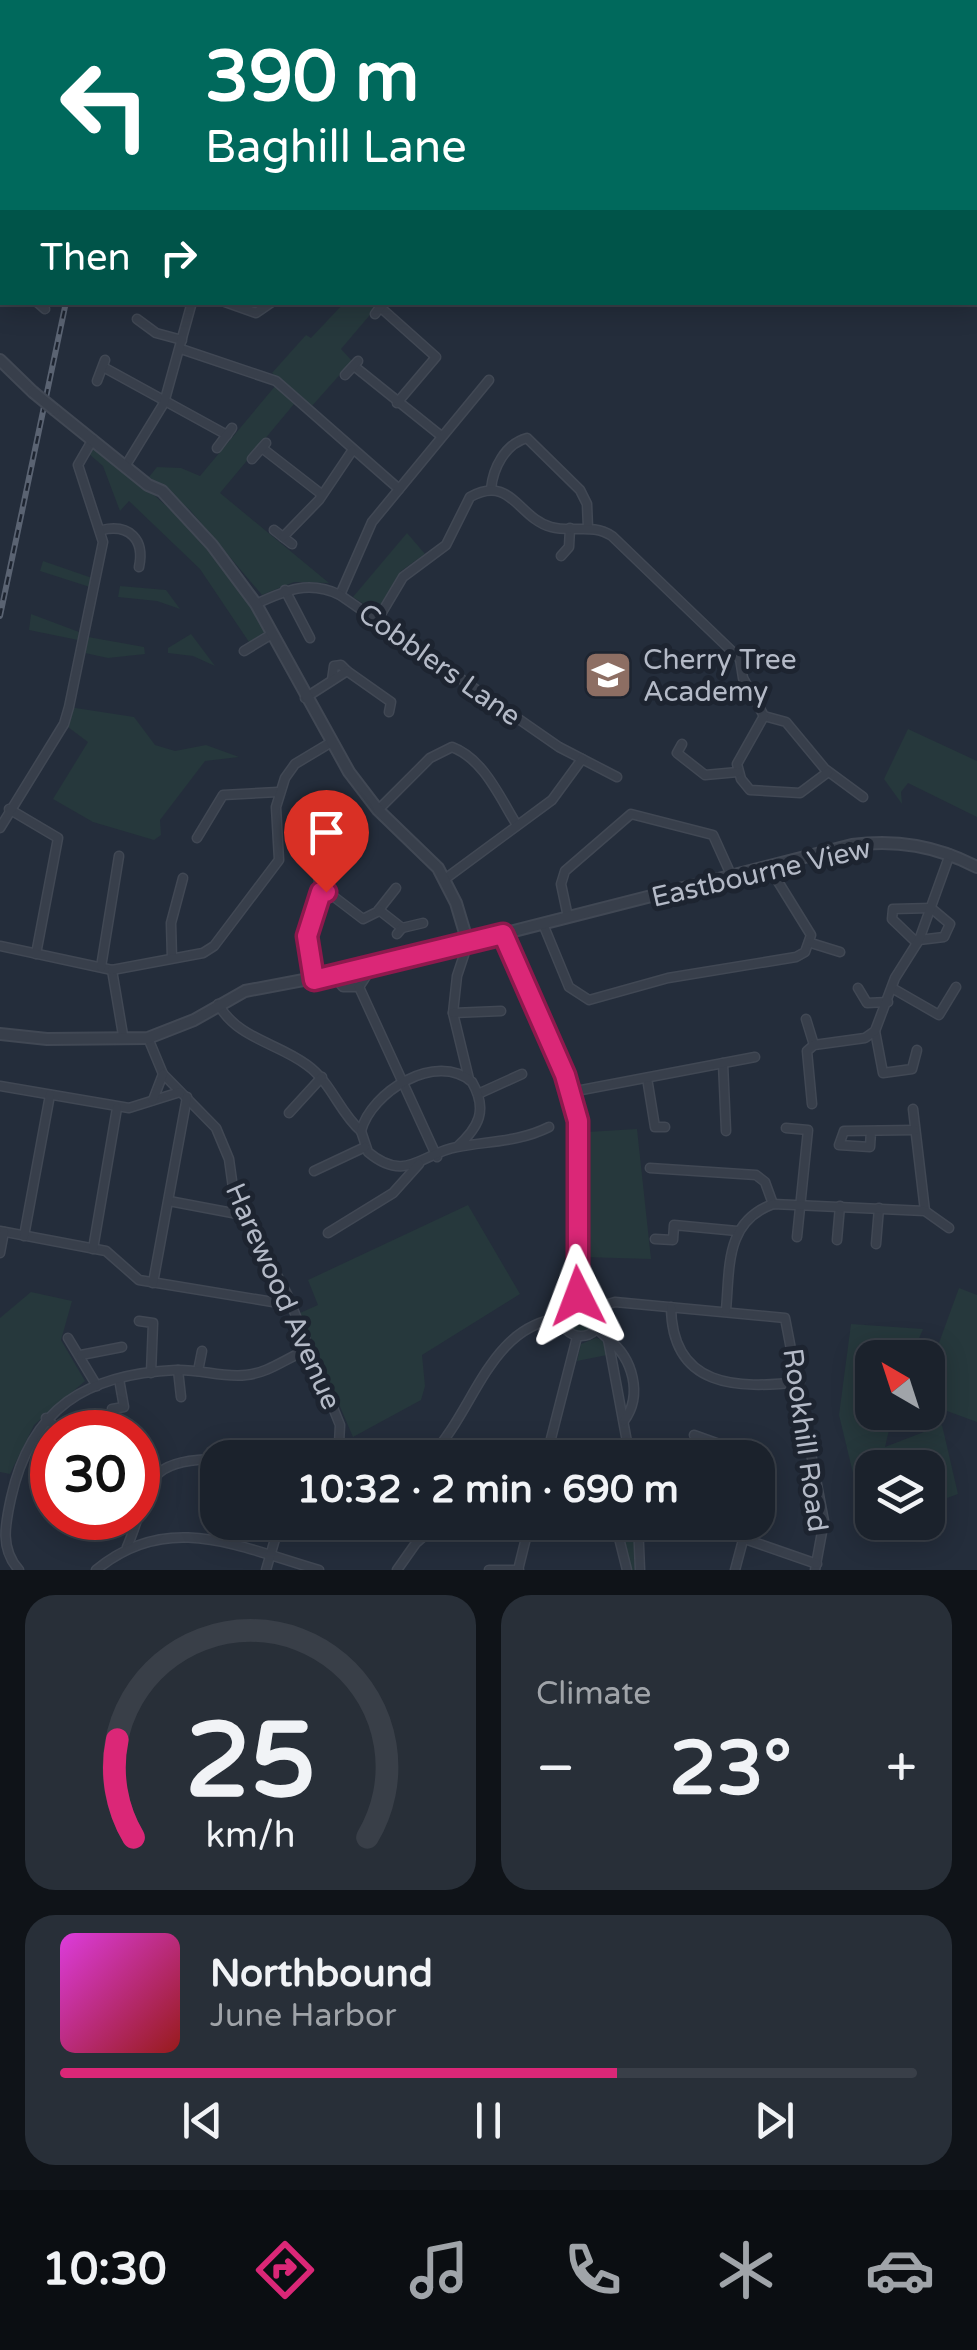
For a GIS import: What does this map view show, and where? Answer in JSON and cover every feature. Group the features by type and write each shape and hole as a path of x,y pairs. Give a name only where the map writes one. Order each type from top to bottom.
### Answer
{"street":[{"path":"40,305 45,310"},
{"path":"126,465 164,402 191,305"},
{"path":"233,305 256,314 268,305"},
{"path":"380,308 436,357 398,403"},
{"path":"137,319 181,345 268,372 398,489"},
{"path":"0,360 148,486 162,491 195,526 256,604 330,743 378,810 445,879 468,943 456,976 452,1013 481,1114 474,1131 457,1147 419,1164 392,1166"},
{"path":"97,381 105,364 164,402 230,432 217,448"},
{"path":"345,375 356,364 440,435"},
{"path":"340,594 360,557 367,530 440,435 489,380"},
{"path":"514,428 519,439"},
{"path":"491,489 495,467 519,439"},
{"path":"519,439 531,440 553,468 580,490 587,504 588,528"},
{"path":"0,828 67,716 102,530 78,465 93,440"},
{"path":"252,458 264,445 320,493"},
{"path":"283,537 310,510 352,451"},
{"path":"378,618 403,577 446,546 468,499 491,489 512,496 541,522 588,528 612,536 740,659 746,686 764,716 786,722 828,772 863,798"},
{"path":"102,530 115,527 135,535 142,553 139,567"},
{"path":"561,556 568,548 570,528"},
{"path":"274,530 292,544"},
{"path":"568,548 578,557"},
{"name":"Cobblers Lane","path":"256,604 285,590 310,586 340,594 582,758 618,777"},
{"path":"285,590 306,620 310,638"},
{"path":"244,652 272,634"},
{"path":"305,698 347,672 363,680 378,697"},
{"path":"764,716 737,764 750,790 800,793 828,772"},
{"path":"0,946 112,970 203,953 214,946 279,860 278,792 295,764 330,743"},
{"path":"378,810 430,758 452,747 468,754 488,777 518,825"},
{"path":"677,752 710,778 738,772"},
{"path":"445,879 552,800 582,758"},
{"path":"197,838 224,795 278,792"},
{"path":"9,809 58,838 36,954"},
{"path":"568,917 561,884 565,871 631,814 714,835 732,876"},
{"path":"315,840 348,861 354,854"},
{"name":"Eastbourne View","path":"148,1038 194,1020 245,991 372,967 872,842 910,844 950,854 977,868"},
{"path":"314,980 307,936 321,892 318,873 334,850"},
{"path":"812,1104 805,1056 814,1045 866,1038 874,1031 918,942 950,854"},
{"path":"101,967 119,856"},
{"path":"769,867 806,920 811,943"},
{"path":"172,958 171,923 183,878"},
{"path":"321,892 329,893 360,918 379,910 395,894"},
{"path":"900,906 930,908 950,924 950,931 944,936 918,942 890,913 900,906"},
{"path":"379,910 400,931 423,923"},
{"path":"543,924 569,987 589,1000 668,978 796,956 811,943"},
{"path":"503,934 572,1092 582,1148 576,1230 578,1296"},
{"path":"811,943 840,952"},
{"path":"334,976 343,986 359,987 368,979 372,967"},
{"path":"112,970 122,1035"},
{"path":"359,987 437,1157"},
{"path":"892,988 939,1015 956,988"},
{"path":"857,992 867,1003 887,1006"},
{"path":"218,1004 233,1026 304,1062 322,1077 361,1131 365,1147 392,1166 399,1188"},
{"path":"452,1013 501,1011"},
{"path":"806,1019 814,1045"},
{"path":"874,1031 883,1073 912,1069 925,1073"},
{"path":"0,1034 48,1039 122,1035 148,1038"},
{"name":"Harewood Avenue","path":"148,1038 164,1074 207,1115 223,1142 243,1215 291,1305 340,1424 339,1440"},
{"path":"912,1069 917,1050"},
{"path":"572,1092 756,1057"},
{"path":"723,1063 726,1131"},
{"path":"361,1131 374,1104 404,1083 438,1073 469,1079"},
{"path":"153,1100 164,1074"},
{"path":"478,1094 522,1074"},
{"path":"289,1113 322,1077"},
{"path":"647,1078 655,1127 665,1127"},
{"path":"0,1086 117,1108 184,1095 153,1283"},
{"path":"810,1091 822,1088"},
{"path":"24,1236 50,1095"},
{"path":"93,1249 117,1108"},
{"path":"913,1108 925,1211"},
{"path":"457,1147 529,1137 550,1127"},
{"path":"786,1128 808,1130 804,1202 797,1237"},
{"path":"871,1131 915,1130"},
{"path":"474,1131 486,1144"},
{"path":"314,1171 365,1147"},
{"path":"328,1233 399,1188 419,1164"},
{"path":"650,1168 756,1176 765,1182 772,1204"},
{"path":"169,1202 243,1215"},
{"path":"726,1310 736,1231 750,1214 772,1204 804,1202 925,1211 949,1228"},
{"path":"837,1240 840,1206"},
{"path":"876,1244 878,1208"},
{"path":"655,1239 673,1240 674,1225 736,1231"},
{"path":"0,1253 2,1232 93,1249 115,1257 139,1280 291,1305"},
{"path":"267,1302 282,1285"},
{"path":"560,1318 567,1302 578,1296 588,1297 599,1308 597,1329"},
{"name":"Rookhill Road","path":"599,1308 615,1302 784,1318 800,1382 824,1522 816,1567"},
{"path":"671,1307 671,1328 680,1352 699,1372 720,1383 800,1382"},
{"path":"560,1318 566,1330 578,1336 597,1329"},
{"path":"446,1440 510,1338 536,1321 560,1318"},
{"path":"139,1321 153,1324 152,1373"},
{"path":"597,1329 618,1347 632,1376 634,1402 624,1421"},
{"path":"551,1440 578,1336"},
{"path":"68,1338 98,1386"},
{"path":"608,1340 627,1440"},
{"path":"81,1355 122,1347"},
{"path":"56,1410 72,1398 120,1379 178,1370 254,1374 309,1349"},
{"path":"198,1372 202,1351"},
{"path":"178,1370 181,1398"},
{"path":"112,1409 124,1406 120,1379"},
{"path":"694,1435 708,1440"},
{"path":"18,1570 6,1555 4,1538 14,1482 30,1439"},
{"path":"160,1470 169,1464 200,1461"},
{"path":"160,1537 196,1538 318,1570"},
{"path":"127,1547 130,1540"},
{"path":"96,1570 127,1547 146,1540"},
{"path":"266,1570 275,1540"},
{"path":"397,1570 419,1540"},
{"path":"490,1570 519,1570 526,1540"},
{"path":"620,1540 627,1570"},
{"path":"639,1540 640,1570"},
{"path":"735,1570 743,1540 816,1567"}],"shaded area":[{"path":"342,305 378,305 341,349 352,361 311,407 272,373 306,335 311,338"},
{"path":"276,385 294,404 220,493 329,583 294,582 262,595 190,510 149,477 157,467 181,468 200,476"},
{"path":"96,447 191,530 232,578 265,632 249,642 200,569 129,501 120,511 103,466 89,454"},
{"path":"407,533 425,554 401,571 376,612 353,597"},
{"path":"43,561 95,579 93,588 40,571"},
{"path":"120,586 166,590 180,609 157,601 118,597"},
{"path":"31,614 79,632 78,640 29,630"},
{"path":"191,634 215,666 193,656 168,653 168,648"},
{"path":"88,637 144,647 145,654 108,658 85,653"},
{"path":"69,707 134,717 155,745 175,751 206,745 239,757 205,761 160,820 161,835 154,840 93,822 53,799 88,742 64,724"},
{"path":"908,729 977,761 977,817 908,783 901,792 902,804 884,779"},
{"path":"637,1129 651,1259 583,1257 587,1132"},
{"path":"468,1205 520,1294 422,1355 425,1386 421,1400 353,1437 300,1313 318,1305 308,1280"},
{"path":"959,1288 977,1295 977,1422 945,1410 945,1340 940,1340"},
{"path":"31,1292 72,1301 61,1340 85,1381 51,1410 30,1410 30,1433 10,1474 0,1472 0,1318"},
{"path":"581,1302 592,1306 596,1317 592,1328 581,1332 570,1328 566,1317 570,1306"},
{"path":"851,1324 923,1329 918,1340 855,1340 855,1430 889,1430 885,1447 929,1430 943,1430 958,1494 945,1499 945,1450 855,1450 855,1481 839,1415"},
{"path":"596,1338 603,1340 607,1355 577,1361 581,1344"},
{"path":"625,1540 634,1540 635,1570 631,1570"}],"railway":[{"path":"0,616 65,305"}],"place":[{"name":"Cherry Tree Academy","path":"608,675"}],"route":[{"path":"326,892 321,892 321,902 307,936 314,980 503,934 572,1092 582,1148 575,1260 578,1296"}]}
